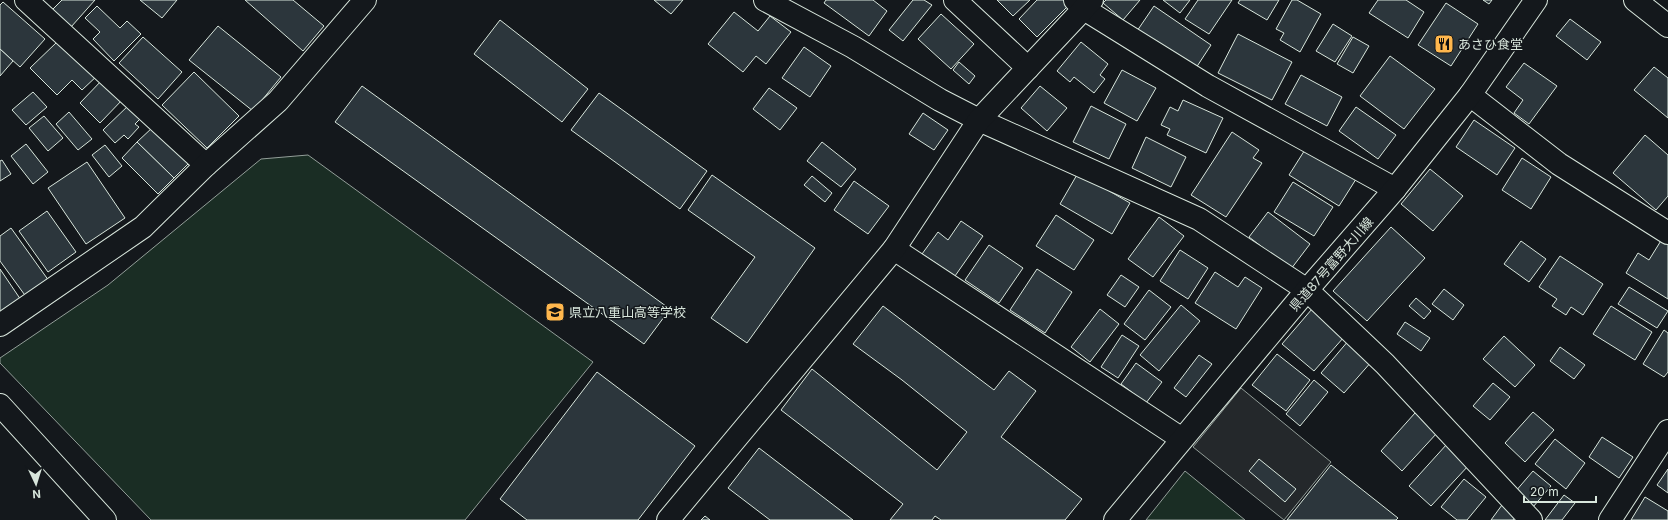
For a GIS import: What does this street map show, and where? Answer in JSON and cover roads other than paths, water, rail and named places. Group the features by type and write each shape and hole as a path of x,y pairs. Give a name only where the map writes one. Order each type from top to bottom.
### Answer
{"street":[{"path":"26,0 206,165"},
{"path":"0,325 143,227 206,165 278,101 365,0"},
{"path":"765,0 853,48 940,100 978,120 1199,219 1308,290 1385,364 1531,520"},
{"path":"955,0 1028,68"},
{"name":"県道87号富野大川線","path":"1115,520 1395,189 1470,96 1536,0"},
{"path":"1635,0 1668,26"},
{"path":"668,520 894,249 978,120 1028,68 1084,3 1208,86 1395,189"},
{"path":"1470,96 1559,164 1668,233"},
{"path":"894,249 1182,439"},
{"path":"0,405 105,520"},
{"path":"1613,519 1668,431"}],"place":[{"name":"あさひ食堂","path":"1444,44"},
{"name":"県立八重山高等学校","path":"555,312"}]}
